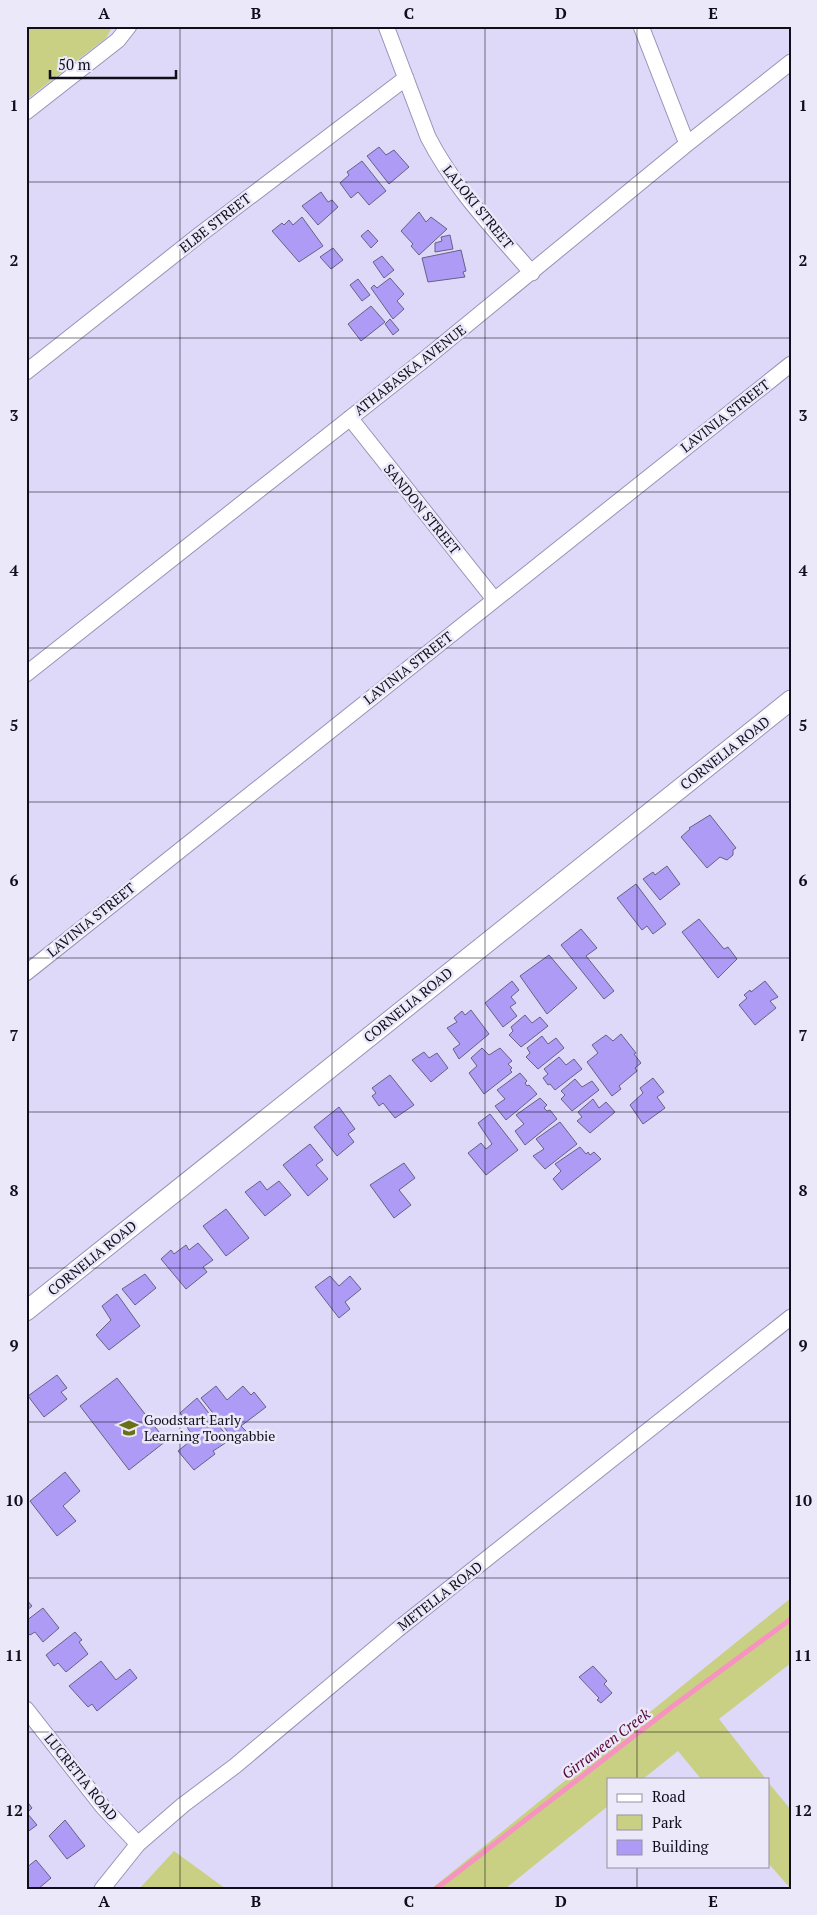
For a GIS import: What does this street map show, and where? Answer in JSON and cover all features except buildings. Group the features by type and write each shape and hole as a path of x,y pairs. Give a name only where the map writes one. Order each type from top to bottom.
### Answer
{"street":[{"path":"26,112 118,40 129,26"},
{"name":"LALOKI STREET","path":"386,26 428,138 446,170 532,273"},
{"path":"641,26 687,144"},
{"name":"ATHABASKA AVENUE","path":"26,674 532,273 687,144 791,62"},
{"name":"ELBE STREET","path":"26,372 198,236 406,78"},
{"name":"LAVINIA STREET","path":"26,973 791,364"},
{"name":"SANDON STREET","path":"350,418 494,599"},
{"name":"CORNELIA ROAD","path":"26,1311 791,700"},
{"name":"METELLA ROAD","path":"102,1889 138,1844 183,1805 235,1766 367,1654 791,1317"},
{"name":"LUCRETIA ROAD","path":"26,1709 104,1806 138,1844"}],"green space":[{"path":"26,26 113,26 106,38 26,100"},
{"path":"791,1598 791,1663 719,1719 765,1778 700,1778 678,1751 644,1778 607,1778 607,1807 505,1889 431,1889"},
{"path":"770,1784 791,1810 791,1889 770,1865"},
{"path":"174,1851 226,1889 139,1889"}],"waterway":[{"name":"Girraween Creek","path":"436,1889 673,1706 791,1619"}],"place":[{"name":"Goodstart Early Learning Toongabbie","path":"129,1428"}]}
